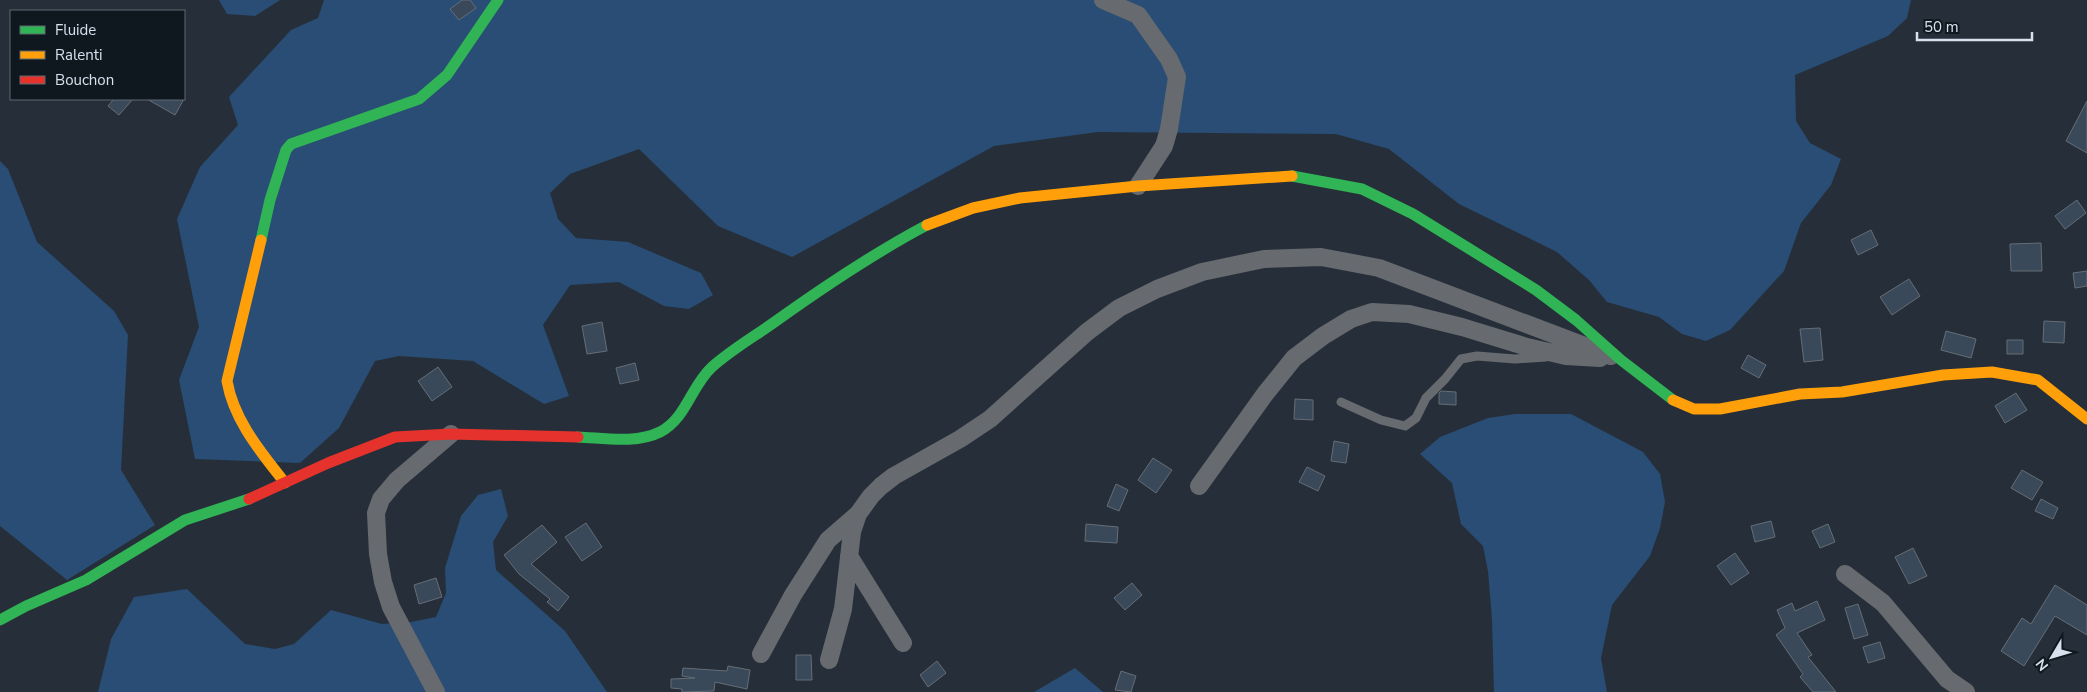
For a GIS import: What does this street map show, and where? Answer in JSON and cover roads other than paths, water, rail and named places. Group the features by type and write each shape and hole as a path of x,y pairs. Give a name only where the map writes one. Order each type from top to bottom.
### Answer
{"street":[{"path":"285,483 252,438 230,402 226,381 270,200 286,150 298,140 404,106 419,99 448,74 498,0"},
{"path":"1103,0 1138,15 1169,59 1177,77 1169,129 1164,146 1138,186"},
{"path":"0,620 26,606 86,580 185,520 243,502 328,463 395,437 451,434 637,439 650,437 661,432 678,417 707,372 723,358 837,278 896,241 928,225 990,203 1138,186 1291,176 1362,188 1413,214 1536,290 1576,320 1621,360 1670,399 1694,410 1720,409 1800,394 1842,392 1943,375 1992,372 2038,380 2087,419"},
{"path":"761,654 793,595 828,540 858,514 871,496 894,476 960,439 990,419 1087,332 1119,308 1157,289 1202,272 1264,259 1321,257 1378,268 1621,360"},
{"path":"1199,486 1264,394 1294,358 1323,336 1351,319 1372,312 1409,314 1566,356 1621,360"},
{"path":"436,692 391,607 383,582 378,554 376,513 381,499 397,480 451,434"},
{"path":"829,660 843,609 852,532 858,514"},
{"path":"849,556 903,642"},
{"path":"1845,574 1883,603 1946,679 1966,692"}],"lane":[{"path":"1341,402 1381,420 1406,426 1416,418 1426,398 1461,359 1477,356 1515,359 1566,356"}]}
